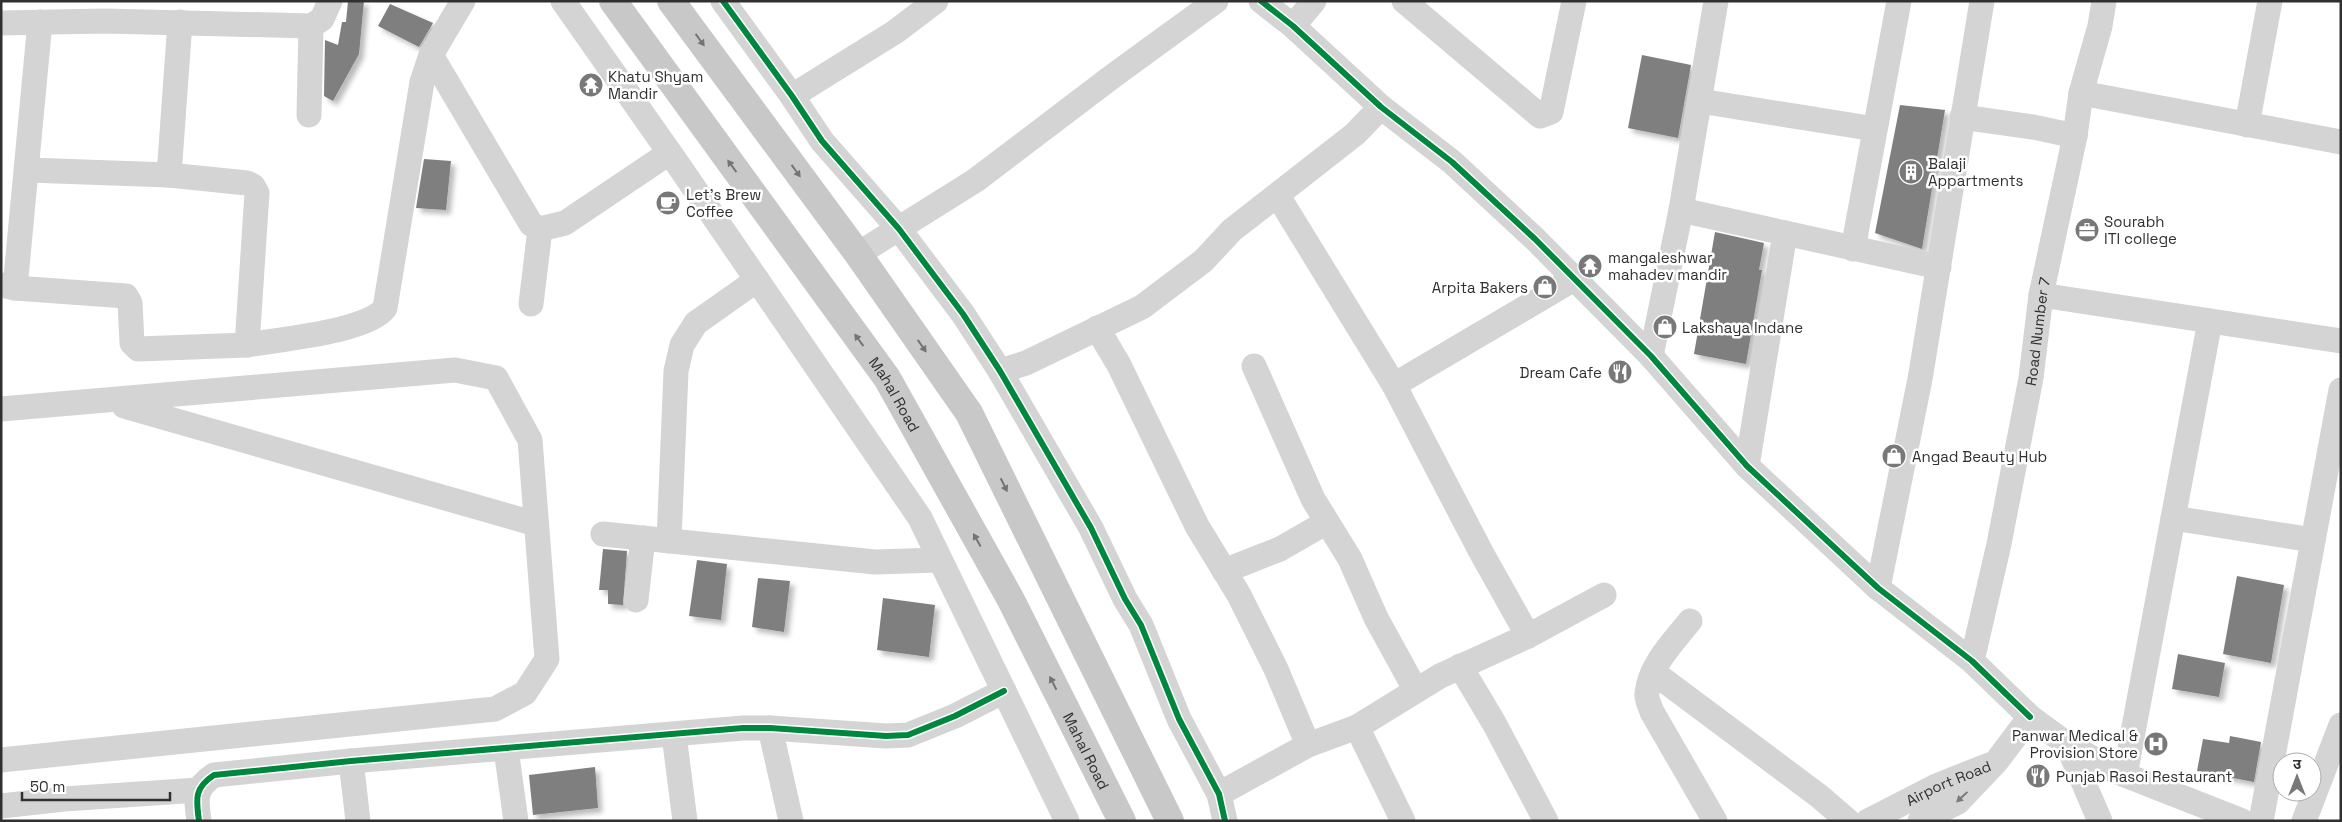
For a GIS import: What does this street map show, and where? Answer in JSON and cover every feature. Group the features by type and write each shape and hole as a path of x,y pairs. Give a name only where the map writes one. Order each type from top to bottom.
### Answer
{"main road":[{"name":"Mahal Road","path":"613,1 886,378 1012,600 1122,821"},
{"path":"671,1 858,254 969,412 1170,821"}],"street":[{"path":"1,23 49,15 195,16 311,26 322,19 330,1"},
{"path":"49,15 28,170 8,287 126,296 130,303 132,343 138,349 247,345 356,326 380,315 385,308 422,82 431,55 463,1"},
{"path":"563,1 670,153 920,518 1067,821"},
{"path":"723,1 792,96 822,142 899,229 963,314 1000,371 1091,528 1125,599 1141,625 1178,719 1219,794 1225,821"},
{"path":"792,96 895,32 936,1"},
{"path":"858,254 976,180 1216,1"},
{"path":"1261,1 1293,26 1381,107 1452,162 1651,356 1747,466 1878,588 1972,661 2030,717 2067,744 2125,775 2242,821"},
{"path":"1293,26 1314,1"},
{"path":"1404,1 1540,116 1551,112 1574,1"},
{"path":"1651,356 1681,210 1716,1"},
{"path":"1853,249 1899,1"},
{"path":"1878,588 1920,379 1982,1"},
{"name":"Road Number 7","path":"1972,661 1999,544 2031,378 2041,295 2075,136 2081,93 2100,26 2104,1"},
{"path":"2247,125 2270,1"},
{"path":"169,175 195,16"},
{"path":"309,115 311,26"},
{"path":"431,55 531,224 540,229 565,223 670,153"},
{"path":"2081,93 2341,142"},
{"path":"1700,101 1875,129"},
{"path":"1000,371 1026,363 1142,306 1203,261 1232,230 1355,134 1381,107"},
{"path":"1962,117 2033,127 2075,136"},
{"path":"28,170 169,175 247,183 253,186 257,193 247,345"},
{"path":"1278,196 1394,385 1481,552 1528,636"},
{"path":"1681,210 1939,267"},
{"path":"531,304 540,229"},
{"path":"1747,466 1785,234"},
{"path":"1394,385 1574,279"},
{"path":"670,541 676,371 682,345 696,323 757,280"},
{"path":"2041,295 2341,341"},
{"path":"2125,775 2210,320"},
{"path":"1097,328 1119,365 1197,526 1224,571 1276,668 1308,745"},
{"path":"1254,366 1312,499 1350,559 1376,618 1415,689"},
{"path":"1,409 455,370 496,378 530,440 547,659 526,693 495,709 1,760"},
{"path":"2261,821 2341,390"},
{"path":"108,401 536,524"},
{"path":"2173,518 2313,540"},
{"path":"1224,571 1280,549 1327,522"},
{"path":"603,534 875,562 940,560"},
{"path":"636,600 643,538"},
{"path":"1219,794 1308,745 1357,727 1415,689 1460,666 1528,636 1604,595"},
{"path":"1690,621 1661,657 1653,672 1646,694 1652,712 1715,821"},
{"path":"1460,666 1494,723 1546,821"},
{"path":"1653,672 1819,796 1848,821"},
{"path":"199,821 196,802 199,790 204,782 214,776 350,761 770,728 886,736 908,735 955,716 1004,691"},
{"path":"1996,762 2030,717"},
{"path":"2304,821 2341,725"},
{"path":"1357,727 1402,821"},
{"path":"770,728 791,821"},
{"path":"674,735 685,821"},
{"path":"2067,744 2100,821"},
{"path":"506,749 516,821"},
{"path":"350,761 358,821"},
{"name":"Airport Road","path":"1868,821 1936,786 1996,762"},
{"name":"Airport Road","path":"1920,821 1958,802 1996,762"},
{"path":"1,806 64,799 199,790"}],"building":[{"path":"348,1 364,1 359,54 333,101 324,96 325,40 338,45 342,22 346,22"},
{"path":"390,4 433,23 419,47 378,26"},
{"path":"1642,55 1691,65 1678,138 1628,128"},
{"name":"Balaji Appartments","path":"1900,105 1945,110 1922,249 1875,233"},
{"path":"424,159 451,161 446,210 416,208"},
{"path":"1715,232 1764,243 1759,270 1762,270 1746,364 1694,354"},
{"path":"603,549 627,551 623,605 608,604 608,590 599,590"},
{"path":"697,560 727,564 721,620 689,616"},
{"path":"2237,576 2284,585 2271,663 2223,654"},
{"path":"758,578 790,581 784,632 752,627"},
{"path":"883,598 935,605 929,657 877,650"},
{"path":"2178,654 2225,663 2219,697 2172,689"},
{"path":"2230,736 2261,742 2254,782 2197,771 2203,739 2229,743"},
{"path":"595,767 598,808 533,815 529,775"}],"cycle path":[{"path":"723,1 822,141 899,229 963,314 1000,371 1091,528 1125,599 1141,625 1179,719 1219,794 1225,821"},
{"path":"1261,1 1293,26 1381,107 1452,162 1535,239 1651,356 1747,466 1878,588 1972,661 2030,717"},
{"path":"199,821 198,795 203,785 214,775 351,761 743,728 770,728 886,736 908,735 955,716 1004,691"}],"place":[{"name":"Khatu Shyam Mandir","path":"591,85"},
{"name":"Balaji Appartments","path":"1911,172"},
{"name":"Let's Brew Coffee","path":"668,203"},
{"name":"Sourabh ITI college","path":"2087,230"},
{"name":"mangaleshwar mahadev mandir","path":"1590,266"},
{"name":"Arpita Bakers","path":"1545,287"},
{"name":"Lakshaya Indane","path":"1665,327"},
{"name":"Dream Cafe","path":"1620,372"},
{"name":"Angad Beauty Hub","path":"1894,456"},
{"name":"Panwar Medical & Provision Store","path":"2156,744"},
{"name":"Punjab Rasoi Restaurant","path":"2038,776"}]}
